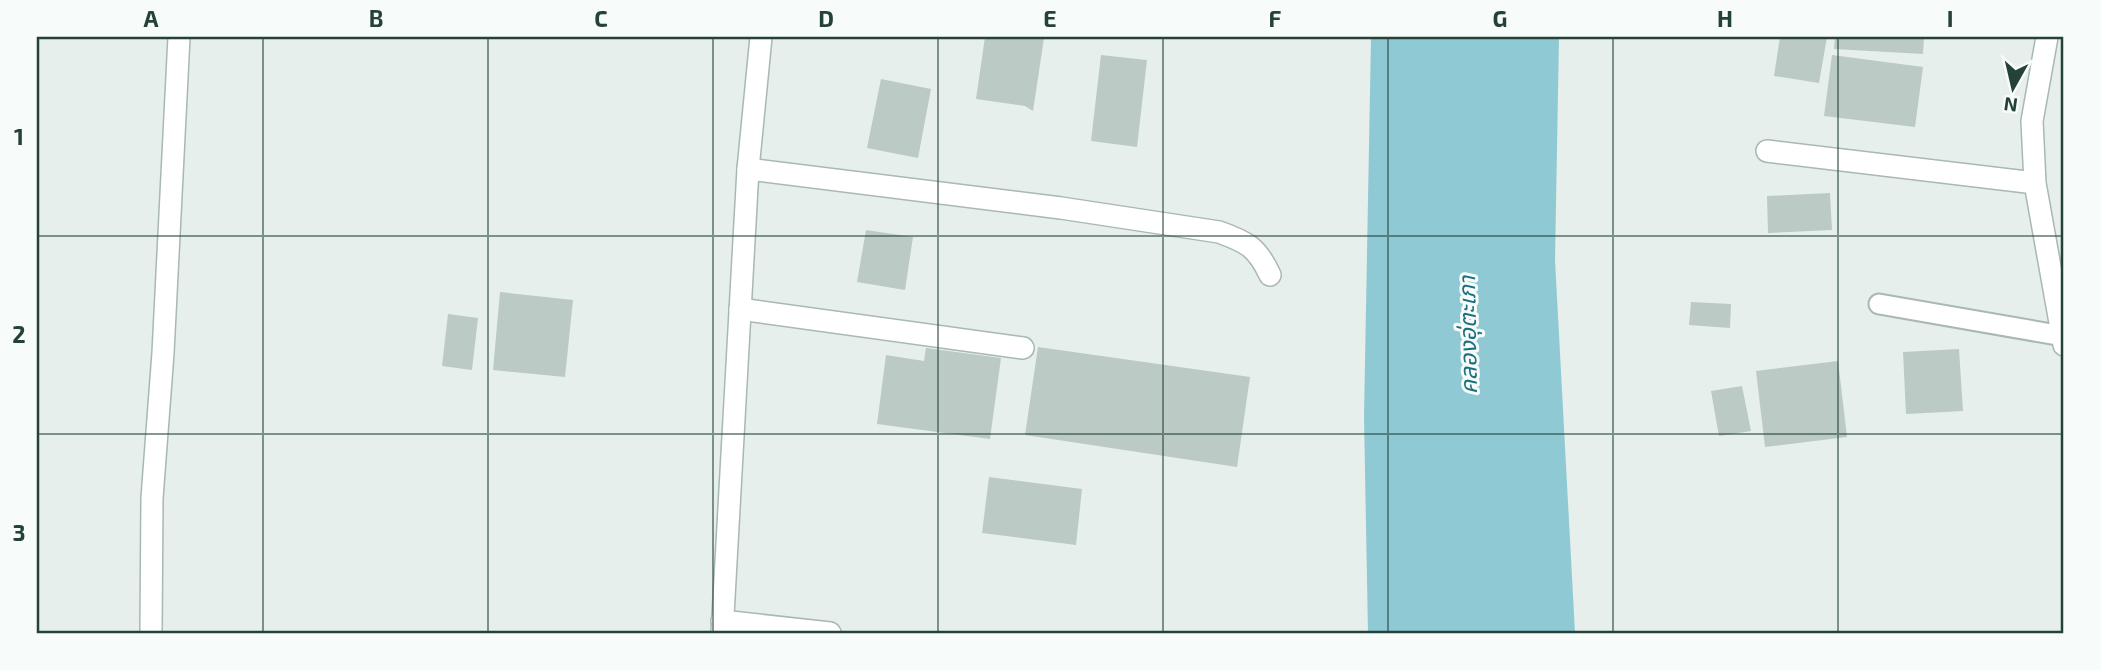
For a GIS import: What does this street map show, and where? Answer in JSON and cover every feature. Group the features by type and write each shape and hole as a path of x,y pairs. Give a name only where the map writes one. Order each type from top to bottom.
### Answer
{"street":[{"path":"151,633 152,498 163,353 179,37"},
{"path":"761,37 748,169 722,627 831,633"},
{"path":"2047,37 2032,121 2035,183 2064,340"},
{"path":"1767,151 2035,183"},
{"path":"748,169 1061,208 1219,232 1240,239 1260,255 1270,275"},
{"path":"740,309 1023,348"}],"lane":[{"path":"1879,304 2064,340"}],"water":[{"name":"คลองอุ่ตะเภา","path":"1371,37 1559,37 1555,260 1575,633 1368,633 1364,417"}],"building":[{"path":"985,37 1044,38 1033,111 1025,106 976,99"},
{"path":"1780,37 1827,37 1819,83 1774,76"},
{"path":"1835,37 1924,37 1923,54 1834,49"},
{"path":"1101,55 1147,60 1137,147 1091,141"},
{"path":"1832,55 1923,67 1915,127 1824,116"},
{"path":"881,79 931,89 918,158 867,148"},
{"path":"1830,193 1832,230 1768,233 1767,196"},
{"path":"866,230 913,237 905,290 857,282"},
{"path":"500,292 573,300 565,377 493,370"},
{"path":"1691,302 1731,304 1730,328 1689,325"},
{"path":"448,314 478,318 472,370 442,366"},
{"path":"1038,347 1250,377 1237,467 1025,435"},
{"path":"926,348 1001,358 990,439 877,424 886,355 924,361"},
{"path":"1959,349 1963,411 1906,414 1903,352"},
{"path":"1838,361 1847,437 1765,447 1756,371"},
{"path":"1742,386 1751,431 1719,436 1711,391"},
{"path":"989,477 1082,489 1076,545 982,533"}]}
